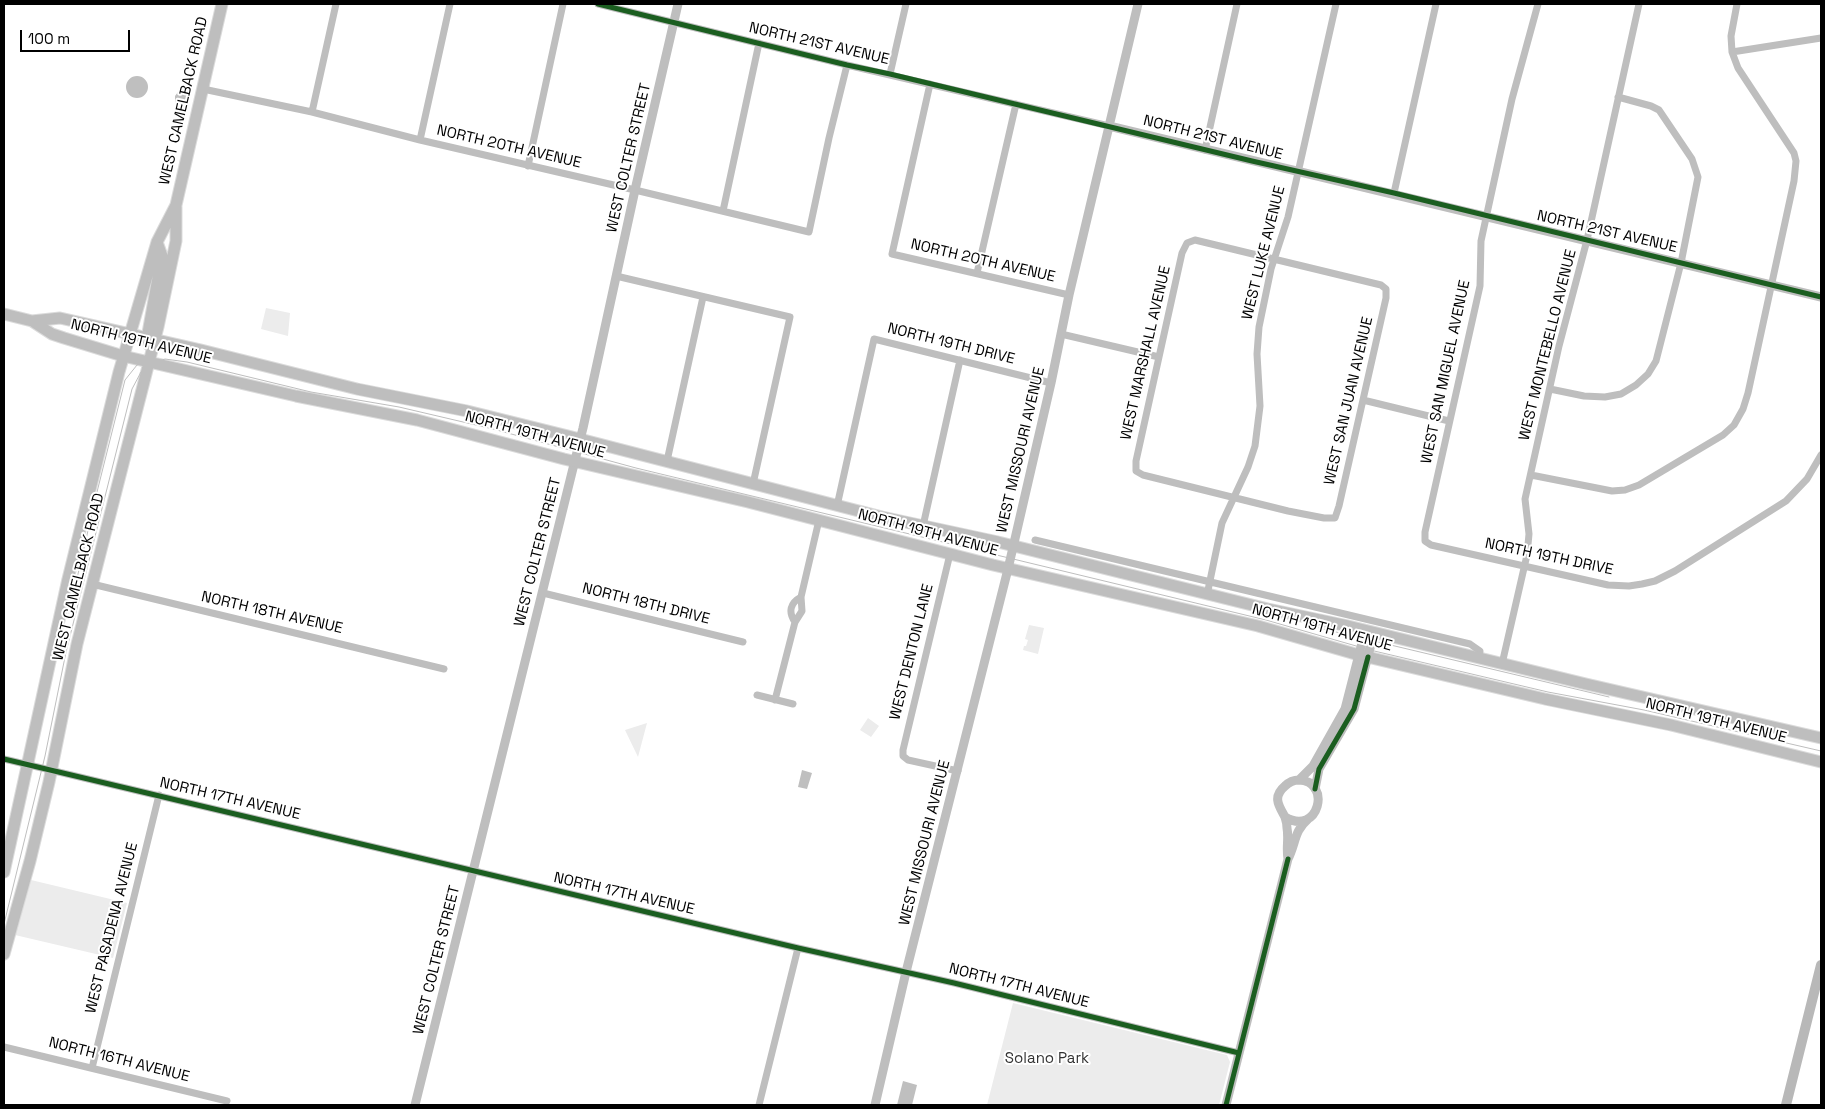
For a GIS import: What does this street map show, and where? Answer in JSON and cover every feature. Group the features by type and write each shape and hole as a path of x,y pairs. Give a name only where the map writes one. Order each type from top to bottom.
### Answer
{"main road":[{"name":"WEST CAMELBACK ROAD","path":"4,954 52,770 75,651 151,357 151,339 158,328 176,241 176,205 222,4"},
{"name":"WEST CAMELBACK ROAD","path":"4,872 68,579 129,336 157,242 176,205"},
{"path":"151,339 162,256 157,242"},
{"name":"NORTH 19TH AVENUE","path":"4,314 32,321 52,334 124,356 151,357 164,365 296,396 417,420 574,462 819,520 1008,569 1213,615 1364,656 1545,699 1671,725 1821,762"},
{"name":"NORTH 19TH AVENUE","path":"32,321 60,318 357,390 421,401 580,439 837,506 1013,546 1207,595 1821,738"},
{"path":"1786,1105 1821,965"}],"street":[{"path":"312,112 336,4"},
{"path":"420,140 450,4"},
{"path":"528,166 563,4"},
{"name":"NORTH 21ST AVENUE","path":"598,4 847,65 1394,193 1821,297"},
{"name":"WEST COLTER STREET","path":"415,1105 580,439 678,4"},
{"path":"890,74 906,4"},
{"name":"WEST MISSOURI AVENUE","path":"875,1105 906,972 1008,569 1051,383 1069,295 1138,4"},
{"path":"1205,150 1237,4"},
{"name":"WEST LUKE AVENUE","path":"1207,595 1222,523 1248,468 1258,431 1260,406 1257,354 1258,327 1274,259 1286,228 1336,4"},
{"path":"1394,193 1436,4"},
{"name":"WEST SAN MIGUEL AVENUE","path":"1425,541 1424,532 1480,286 1481,241 1488,217 1512,99 1538,4"},
{"name":"WEST MONTEBELLO AVENUE","path":"1502,664 1524,566 1529,534 1525,498 1559,346 1587,240 1639,4"},
{"path":"1531,475 1599,490 1626,490 1639,485 1723,436 1734,425 1743,409 1794,181 1796,161 1789,145 1738,68 1732,52 1731,36 1737,4"},
{"path":"1732,52 1821,38"},
{"path":"723,211 759,43"},
{"name":"NORTH 20TH AVENUE","path":"203,89 312,112 420,140 808,232 847,65"},
{"name":"NORTH 20TH AVENUE","path":"930,84 892,254 1069,295"},
{"path":"1550,389 1584,396 1605,397 1621,394 1636,385 1648,374 1656,361 1662,342 1681,263 1698,177 1692,159 1659,110 1618,97"},
{"path":"977,273 1016,104"},
{"name":"WEST MARSHALL AVENUE","path":"1234,497 1143,475 1136,471 1136,461 1186,243 1195,240 1274,259"},
{"name":"WEST SAN JUAN AVENUE","path":"1234,497 1324,518 1335,518 1386,298 1386,289 1381,285 1274,259"},
{"path":"616,276 790,318 753,484"},
{"path":"667,461 703,297"},
{"path":"1061,334 1159,357"},
{"name":"NORTH 19TH DRIVE","path":"837,506 874,338 1051,383"},
{"path":"923,526 960,360"},
{"path":"1363,400 1449,421"},
{"name":"NORTH 19TH DRIVE","path":"1425,541 1431,545 1608,585 1629,586 1642,584 1667,576 1786,501 1807,479 1821,455"},
{"path":"775,700 794,622 802,611 801,597 819,520"},
{"name":"NORTH 19TH AVENUE","path":"1035,540 1209,580 1470,644 1480,650 1479,658"},
{"name":"WEST DENTON LANE","path":"950,554 903,756 908,760 958,771"},
{"name":"NORTH 18TH AVENUE","path":"92,584 444,668"},
{"name":"NORTH 18TH DRIVE","path":"543,593 743,642"},
{"path":"794,622 790,609 801,597"},
{"path":"1315,789 1319,770 1354,709 1370,632"},
{"path":"1308,819 1296,822 1285,817 1281,812 1278,801 1282,789 1288,783 1299,780 1313,766 1345,709 1364,656"},
{"path":"757,695 793,704"},
{"name":"NORTH 17TH AVENUE","path":"4,759 906,972 1239,1053"},
{"path":"1226,1105 1288,859 1294,847 1299,828 1316,811 1318,806 1318,795 1315,789 1299,780"},
{"name":"WEST PASADENA AVENUE","path":"92,1068 159,795"},
{"path":"1285,817 1288,832 1286,847 1288,859"},
{"path":"759,1105 798,948"},
{"name":"NORTH 16TH AVENUE","path":"4,1047 227,1101"}],"green space":[{"path":"266,308 290,313 288,336 261,329"},
{"path":"1029,625 1044,628 1038,654 1023,650 1028,640 1025,639"},
{"path":"868,718 879,726 871,737 860,730"},
{"path":"647,723 638,757 625,730"},
{"path":"31,880 127,903 113,958 15,935"},
{"name":"Solano Park","path":"1013,1003 1227,1055 1230,1062 1219,1105 987,1105"}],"shaded area":[{"path":"137,76 145,79 148,87 145,95 137,98 129,95 126,87 129,79"},
{"path":"189,86 183,112 175,104 175,96 181,88"},
{"path":"802,770 812,773 807,789 798,787"},
{"path":"903,1081 917,1085 912,1105 897,1105"}],"tram line":[{"path":"69,613 125,380 137,365 155,355"},
{"path":"4,924 45,756 66,652 132,389 141,372 154,363 165,359 187,362 311,392 399,407 493,429 636,468 1266,620 1370,650 1548,692 1644,710 1821,751"},
{"path":"1315,627 1609,697"}],"cycle path":[{"path":"598,4 847,65 1394,193 1821,297"},
{"path":"1315,789 1319,769 1354,709 1368,657"},
{"path":"4,759 798,948 954,983 1239,1053"},
{"path":"1226,1105 1288,859"}]}
